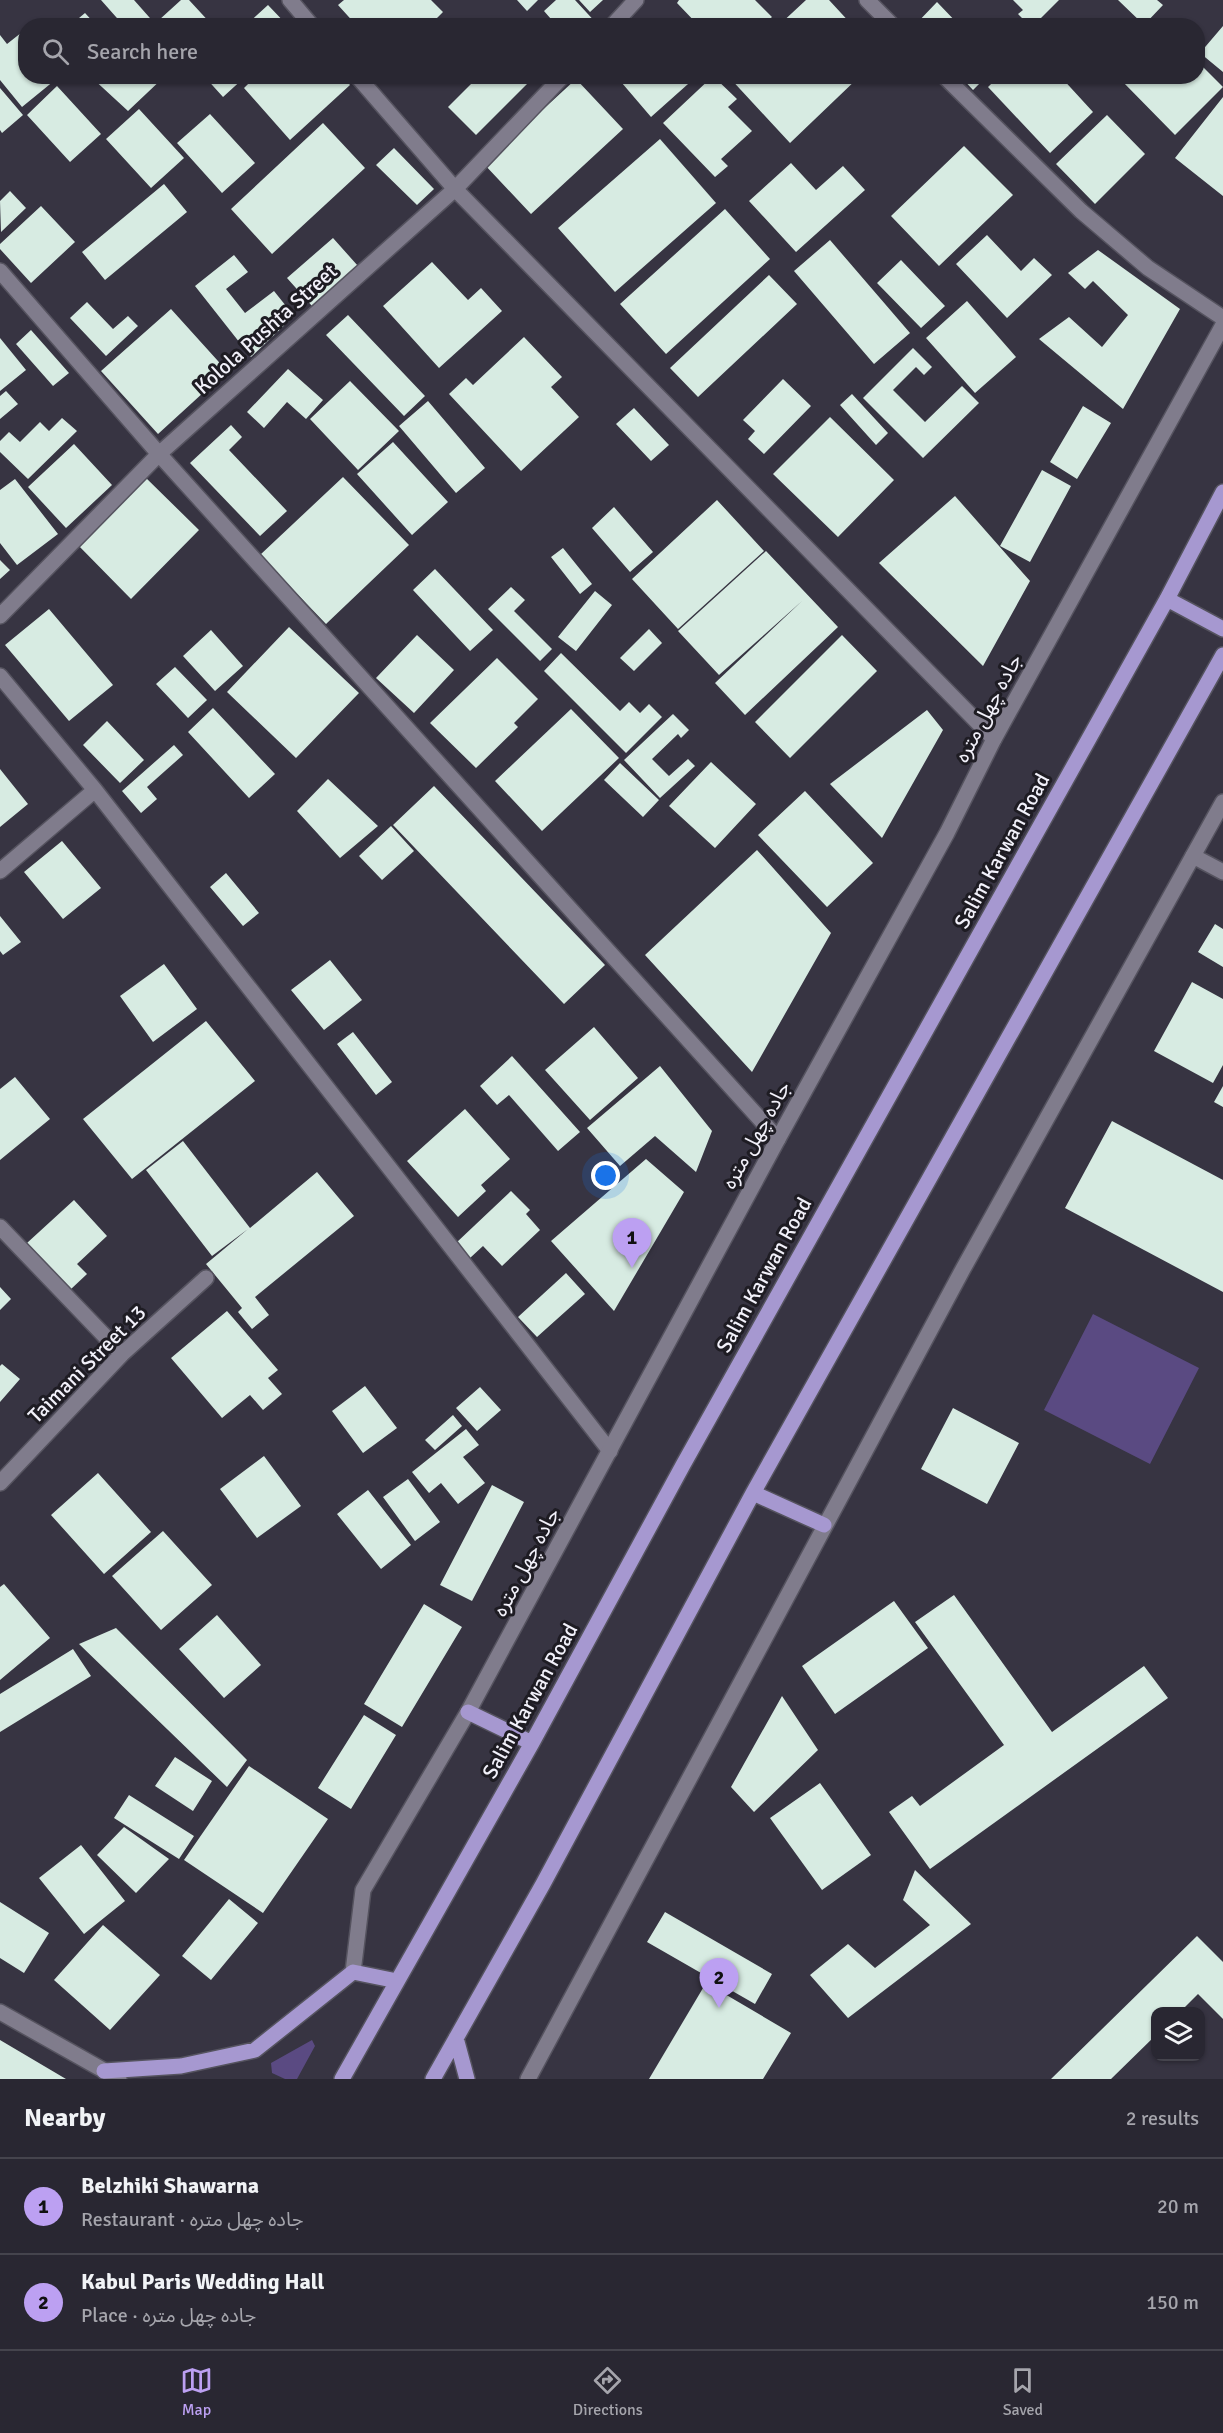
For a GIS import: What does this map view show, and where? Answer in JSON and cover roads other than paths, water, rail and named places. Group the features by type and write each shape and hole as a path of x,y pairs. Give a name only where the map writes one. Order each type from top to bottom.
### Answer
{"main road":[{"name":"Salim Karwan Road","path":"342,2079 532,1743 682,1465 1167,598 1223,492"},
{"path":"1167,598 1223,629"},
{"path":"433,2079 543,1884 753,1494 1223,655"},
{"path":"753,1494 824,1525"},
{"path":"468,1712 532,1743"},
{"path":"107,2075 181,2066 255,2049 352,1972 397,1981"},
{"path":"456,2038 467,2079"}],"street":[{"path":"290,0 305,18"},
{"path":"619,18 636,0"},
{"path":"867,0 885,18"},
{"path":"364,84 454,189 994,739"},
{"name":"Kolola Pushta Street","path":"0,615 159,454 454,189 555,84"},
{"path":"952,84 1081,211 1148,268 1223,318"},
{"path":"0,271 159,454 778,1139"},
{"name":"جاده چهل متره","path":"352,1972 363,1890 468,1712 778,1139 947,833 994,739 1223,325"},
{"path":"0,676 95,790 610,1451"},
{"path":"0,871 95,790"},
{"path":"528,2079 963,1269 1223,802"},
{"path":"1193,856 1223,872"},
{"path":"0,1227 122,1354"},
{"name":"Taimani Street 13","path":"0,1483 122,1354 206,1278"},
{"path":"0,2012 107,2075 119,2079"}],"place":[{"name":"Belzhiki Shawarna","path":"632,1268"},
{"name":"Kabul Paris Wedding Hall","path":"719,2008"}]}
